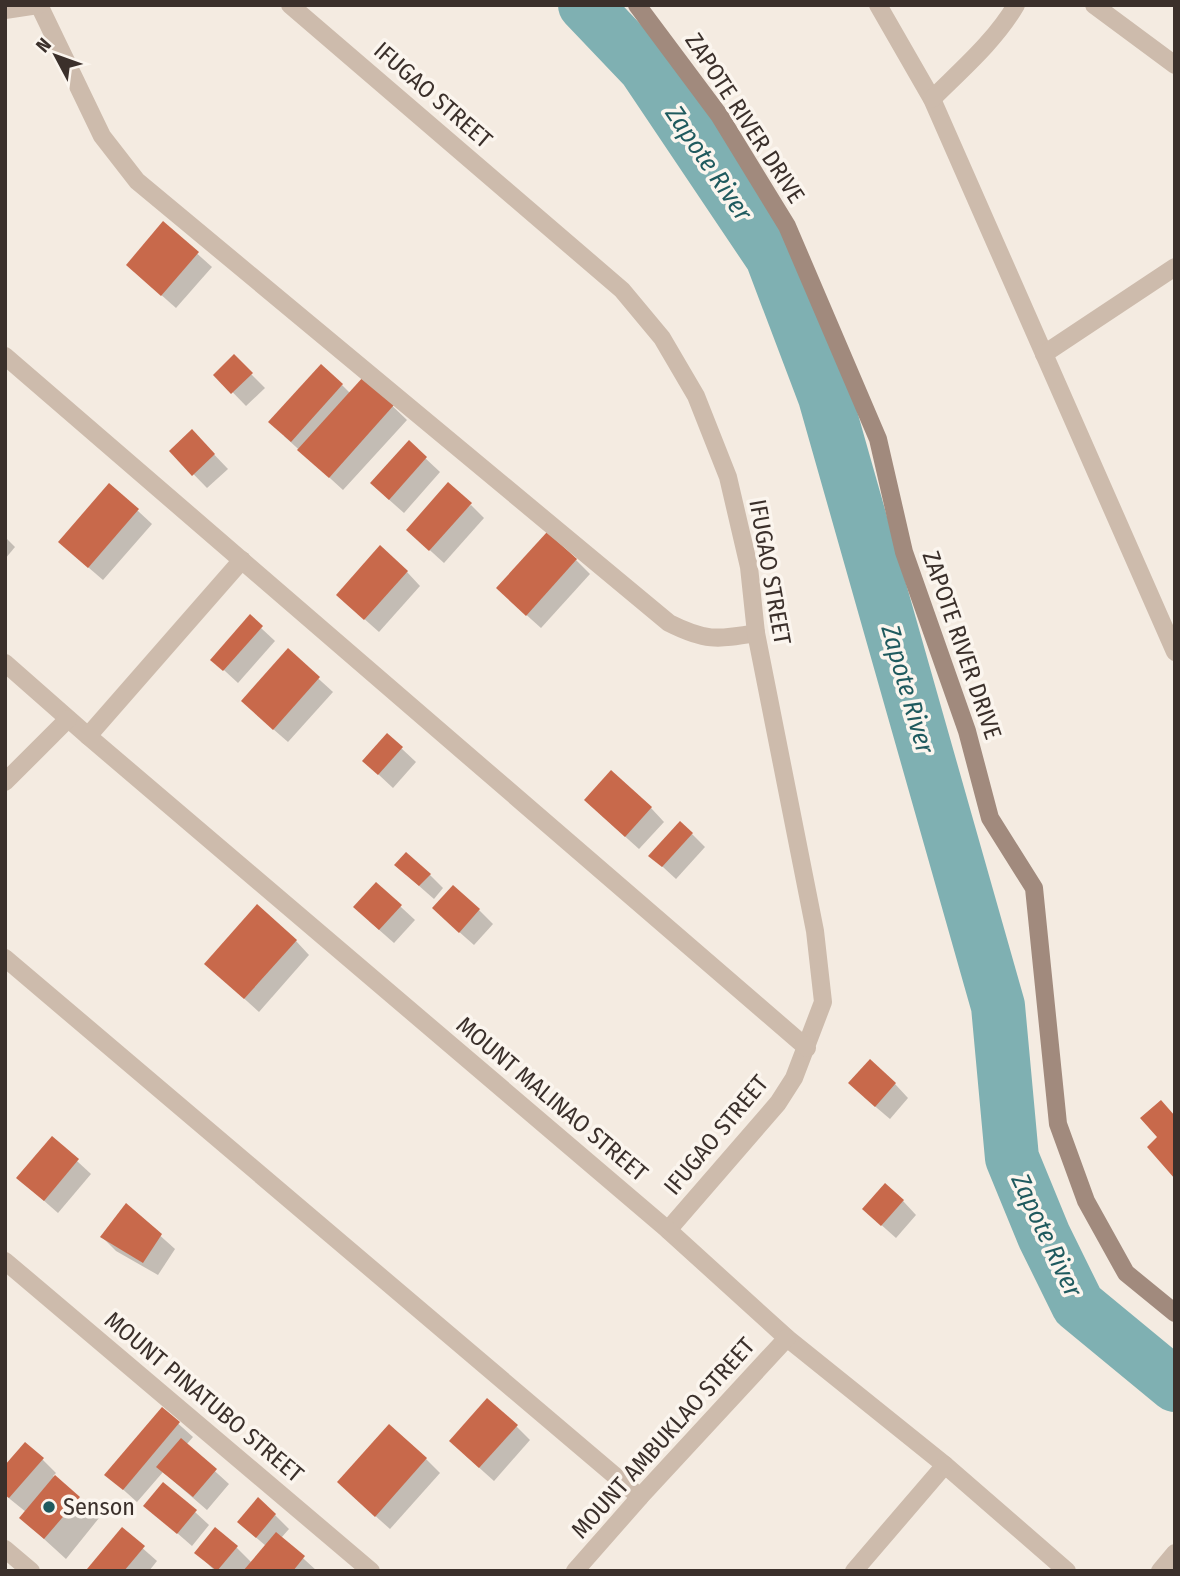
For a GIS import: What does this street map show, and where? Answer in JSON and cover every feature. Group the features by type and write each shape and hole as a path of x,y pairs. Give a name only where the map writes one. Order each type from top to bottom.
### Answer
{"street":[{"path":"5,10 38,5 102,136 137,181 668,623 697,637 726,638 756,633"},
{"name":"IFUGAO STREET","path":"290,5 622,290 662,338 696,396 728,477 749,567 756,633 815,931 823,1002 794,1078 778,1103 667,1230"},
{"name":"ZAPOTE RIVER DRIVE","path":"637,5 719,115 787,226 878,439 904,552 967,731 990,818 1034,888 1058,1124 1086,1201 1125,1273 1175,1313"},
{"path":"878,5 932,99 1173,642"},
{"path":"932,99 974,58 1016,5"},
{"path":"1094,5 1175,65"},
{"path":"1044,354 1175,267"},
{"path":"5,356 807,1048"},
{"path":"88,736 242,560"},
{"name":"MOUNT MALINAO STREET","path":"5,663 667,1230 787,1338 945,1465 1067,1571"},
{"path":"5,782 68,719"},
{"path":"5,958 640,1497"},
{"name":"MOUNT PINATUBO STREET","path":"5,1261 371,1571"},
{"name":"MOUNT AMBUKLAO STREET","path":"575,1571 787,1338"},
{"path":"854,1571 945,1465"},
{"path":"5,1549 31,1571"},
{"path":"1160,1571 1175,1553"}],"building":[{"path":"163,221 199,252 161,296 126,265"},
{"path":"234,354 253,373 231,394 213,375"},
{"path":"321,364 343,384 291,442 268,422"},
{"path":"364,376 394,405 329,478 297,450"},
{"path":"192,429 215,454 192,476 169,451"},
{"path":"409,440 427,457 389,500 370,483"},
{"path":"448,482 472,503 429,551 406,530"},
{"path":"109,483 139,509 88,568 58,542"},
{"path":"547,532 577,559 526,616 496,588"},
{"path":"380,545 408,571 364,620 336,595"},
{"path":"250,614 263,626 223,671 210,660"},
{"path":"288,648 320,677 273,730 241,701"},
{"path":"387,733 403,747 378,775 362,761"},
{"path":"611,770 652,807 625,837 584,800"},
{"path":"680,821 693,833 662,867 648,856"},
{"path":"406,852 431,874 419,886 394,865"},
{"path":"376,882 402,905 379,930 353,907"},
{"path":"453,885 480,909 459,933 432,908"},
{"path":"257,904 297,940 244,999 204,964"},
{"path":"870,1059 896,1083 875,1107 848,1083"},
{"path":"1161,1100 1175,1116 1175,1179 1147,1147 1157,1137 1140,1118"},
{"path":"52,1136 79,1159 44,1201 16,1178"},
{"path":"885,1183 904,1200 881,1226 862,1209"},
{"path":"126,1203 162,1234 143,1263 100,1237"},
{"path":"487,1398 518,1425 479,1468 449,1441"},
{"path":"162,1407 180,1422 123,1490 104,1475"},
{"path":"389,1424 427,1458 375,1517 337,1482"},
{"path":"181,1438 217,1469 193,1497 156,1467"},
{"path":"25,1442 44,1458 9,1498 5,1495 5,1465"},
{"name":"Senson","path":"55,1475 80,1497 44,1539 19,1518"},
{"path":"163,1482 197,1510 177,1534 143,1506"},
{"path":"258,1497 276,1514 256,1538 237,1522"},
{"path":"122,1527 145,1546 124,1571 89,1571 87,1569"},
{"path":"215,1527 238,1546 217,1571 194,1553"},
{"path":"276,1532 305,1556 293,1571 243,1571"}],"waterway":[{"name":"Zapote River","path":"585,5 645,68 772,257 825,397 998,1006 1012,1158 1044,1236 1078,1305 1175,1385"}],"place":[{"name":"Senson","path":"49,1507"}]}
